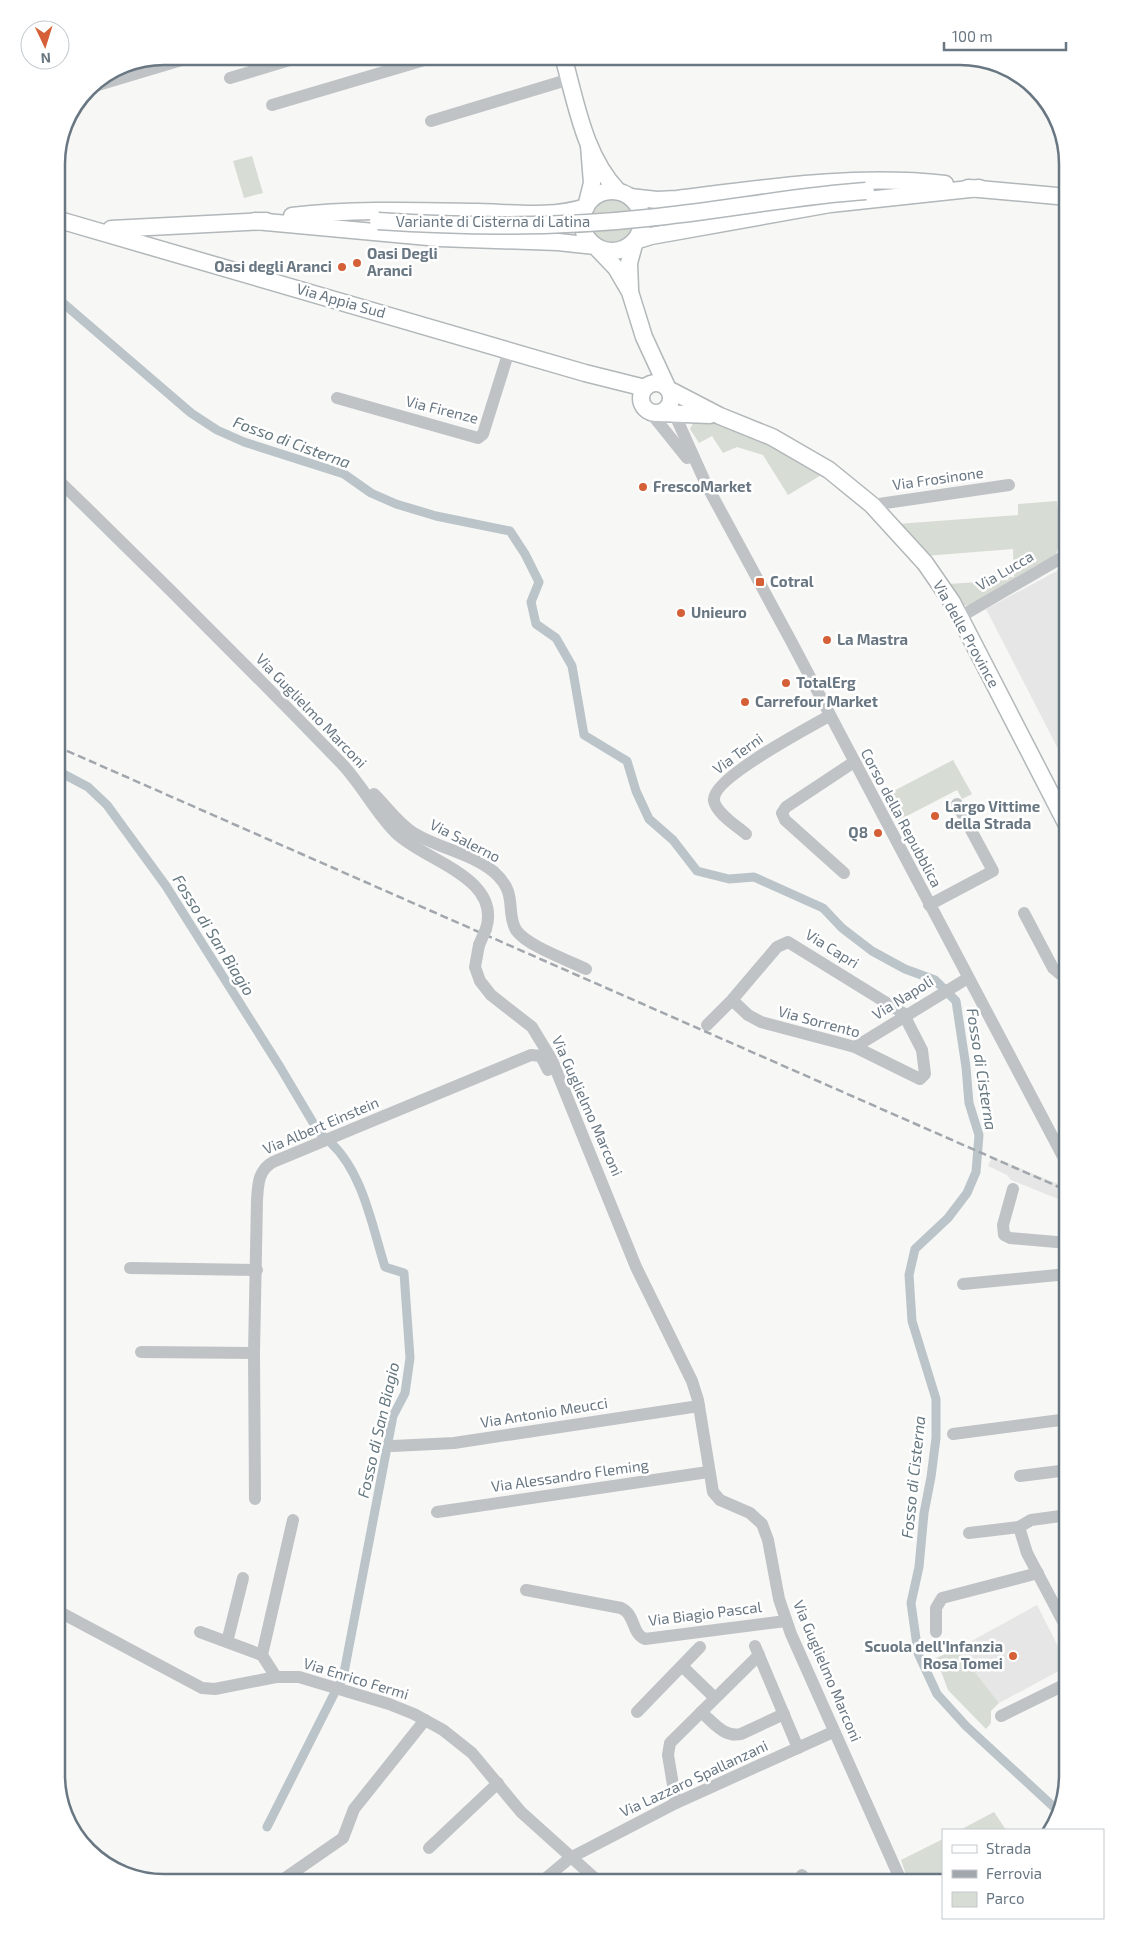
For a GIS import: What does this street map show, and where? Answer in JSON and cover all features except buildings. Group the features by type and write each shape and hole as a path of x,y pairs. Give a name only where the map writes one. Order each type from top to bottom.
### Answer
{"main road":[{"path":"566,65 589,145 603,173 641,210 642,226 635,241 630,263 630,292"},
{"path":"589,145 592,183 582,221 583,228 590,241 616,268 630,292 644,337 661,406"},
{"path":"255,221 337,212 540,213 569,211 586,207 590,200 603,192 651,200 676,199 803,184 866,180 917,181 979,188"},
{"path":"255,221 439,238 558,242 595,246 612,252 621,250 635,241 671,232 830,204 979,188"},
{"name":"Variante di Cisterna di Latina","path":"96,229 322,219 452,225 576,224 662,217 777,199 866,191 979,188 1059,196"},
{"path":"65,221 96,229"},
{"name":"Via Appia Sud","path":"96,229 585,374 661,406 660,384 648,386 585,374"},
{"path":"644,337 648,386 641,396 661,406"},
{"name":"Via delle Province","path":"661,406 720,416"},
{"name":"Via delle Province","path":"661,406 720,416 762,432 798,451 834,474 872,505 925,563 947,593 1059,795"}],"street":[{"path":"110,81 165,65"},
{"path":"230,78 273,65"},
{"path":"272,105 408,65"},
{"path":"431,121 570,79"},
{"name":"Via Firenze","path":"337,398 478,438 483,434 509,351"},
{"name":"Corso della Repubblica","path":"661,406 685,442 706,484"},
{"name":"Corso della Repubblica","path":"661,406 706,484 790,639 1059,1149"},
{"path":"685,442 687,426 695,413"},
{"name":"Via Frosinone","path":"872,505 1009,485"},
{"name":"Via Guglielmo Marconi","path":"65,487 185,604 344,766 402,839 467,878 479,889 488,908 486,929 479,945 475,962 480,981 491,995 520,1015 535,1030 548,1052 569,1097 636,1267 690,1376 699,1406 708,1472 715,1496 750,1513 764,1528 786,1621 833,1732 898,1874"},
{"name":"Via Lucca","path":"960,617 1059,559"},
{"name":"Via Terni","path":"746,834 718,808 714,799 716,792 752,762 829,716"},
{"path":"844,873 785,820 782,813 786,807 854,762"},
{"name":"Via Salerno","path":"358,784 373,793 412,832 491,870 508,890 514,926 519,934 532,943 586,969"},
{"path":"929,904 993,871 958,804"},
{"path":"1024,913 1053,968 1059,973"},
{"name":"Via Capri","path":"708,1025 777,947 788,942 897,1009 905,1016"},
{"name":"Via Napoli","path":"855,1047 968,978"},
{"name":"Via Sorrento","path":"732,1000 748,1015 761,1022 855,1047 922,1078 926,1069 922,1050 905,1016"},
{"name":"Via Albert Einstein","path":"255,1499 254,1353 258,1185 262,1170 271,1163 533,1054 541,1056 555,1085 569,1097"},
{"path":"1013,1189 1002,1228 1004,1235 1010,1238 1059,1242"},
{"path":"130,1268 257,1270"},
{"path":"963,1284 1059,1275"},
{"path":"141,1352 254,1353"},
{"name":"Via Antonio Meucci","path":"393,1446 460,1442 699,1406"},
{"path":"953,1434 1059,1419"},
{"path":"1020,1476 1059,1471"},
{"name":"Via Alessandro Fleming","path":"437,1512 708,1472"},
{"path":"969,1533 1020,1527 1034,1519 1059,1516"},
{"path":"262,1655 293,1520"},
{"path":"1020,1527 1024,1545 1059,1614"},
{"path":"936,1632 936,1608 942,1598 1038,1573"},
{"path":"227,1642 243,1578"},
{"name":"Via Biagio Pascal","path":"526,1590 621,1608 630,1614 637,1633 645,1639 786,1621"},
{"name":"Via Enrico Fermi","path":"65,1615 202,1688 215,1689 276,1677 310,1680 389,1704 425,1720 465,1746 518,1809 589,1874"},
{"path":"200,1632 262,1655 276,1677"},
{"path":"637,1712 700,1647"},
{"path":"676,1803 668,1747 716,1698 757,1650 798,1748"},
{"path":"682,1666 716,1698"},
{"path":"1001,1716 1059,1687"},
{"path":"701,1712 726,1733 733,1735 744,1733 784,1714"},
{"path":"291,1874 341,1840 346,1832 354,1809 425,1720"},
{"name":"Via Lazzaro Spallanzani","path":"551,1874 570,1858 676,1803 833,1732"},
{"path":"429,1848 498,1783"}],"shaded area":[{"path":"1059,570 1059,751 986,609"},
{"path":"992,1157 1059,1184 1059,1199 1011,1180 1007,1175 988,1166"},
{"name":"Scuola dell'Infanzia Rosa Tomei","path":"1037,1605 1059,1648 1059,1671 999,1703 957,1649"}],"green space":[{"path":"252,156 263,193 244,198 233,161"},
{"path":"608,196 618,196 631,203 638,216 638,226 631,239 618,246 608,246 599,242 592,235 588,226 588,216 592,207 599,200"},
{"path":"704,419 778,447 823,474 788,495 763,455 737,447 723,453 712,436 699,443 690,429 693,423"},
{"path":"1057,501 1059,544 1056,555 969,606 960,605 948,584 1008,580 1009,577 1014,577 1013,549 925,556 897,524 1018,515 1018,504"},
{"path":"953,760 972,794 962,799 957,790 901,819 904,825 900,827 884,796"},
{"path":"957,1649 999,1703 991,1711 991,1723 986,1729 948,1690 936,1658"},
{"path":"994,1812 1005,1829 962,1829"},
{"path":"942,1840 942,1874 906,1874 901,1860"}],"waterway":[{"name":"Fosso di Cisterna","path":"65,305 191,413 217,430 244,442 344,474 371,493 396,504 436,516 510,531 525,554 539,582 531,602 536,624 556,638 572,666 584,735 627,761 636,791 649,819 673,840 697,871 729,879 754,877 823,908 842,928 872,951 905,969 935,980 956,1001 966,1067 969,1103 979,1135 976,1172 967,1193 948,1218 915,1249 909,1275 912,1321 936,1399 936,1438 924,1513 919,1567 911,1603 918,1653 937,1694 966,1726 1053,1807"},
{"name":"Fosso di San Biagio","path":"65,775 88,787 107,805 166,886 318,1131 324,1137"},
{"name":"Fosso di San Biagio","path":"331,1143 342,1155 359,1185 385,1267 404,1273 410,1358 405,1393 393,1416 343,1678 338,1687"},
{"name":"Fosso di San Biagio","path":"267,1827 334,1694"}],"railway":[{"path":"65,750 1059,1187"}],"place":[{"name":"Oasi Degli Aranci","path":"357,263"},
{"name":"Oasi degli Aranci","path":"342,267"},
{"name":"FrescoMarket","path":"643,487"},
{"name":"Cotral","path":"760,582"},
{"name":"Unieuro","path":"681,613"},
{"name":"La Mastra","path":"827,640"},
{"name":"TotalErg","path":"786,683"},
{"name":"Carrefour Market","path":"745,702"},
{"name":"Largo Vittime della Strada","path":"935,816"},
{"name":"Q8","path":"878,833"},
{"name":"Scuola dell'Infanzia Rosa Tomei","path":"1013,1656"}]}
